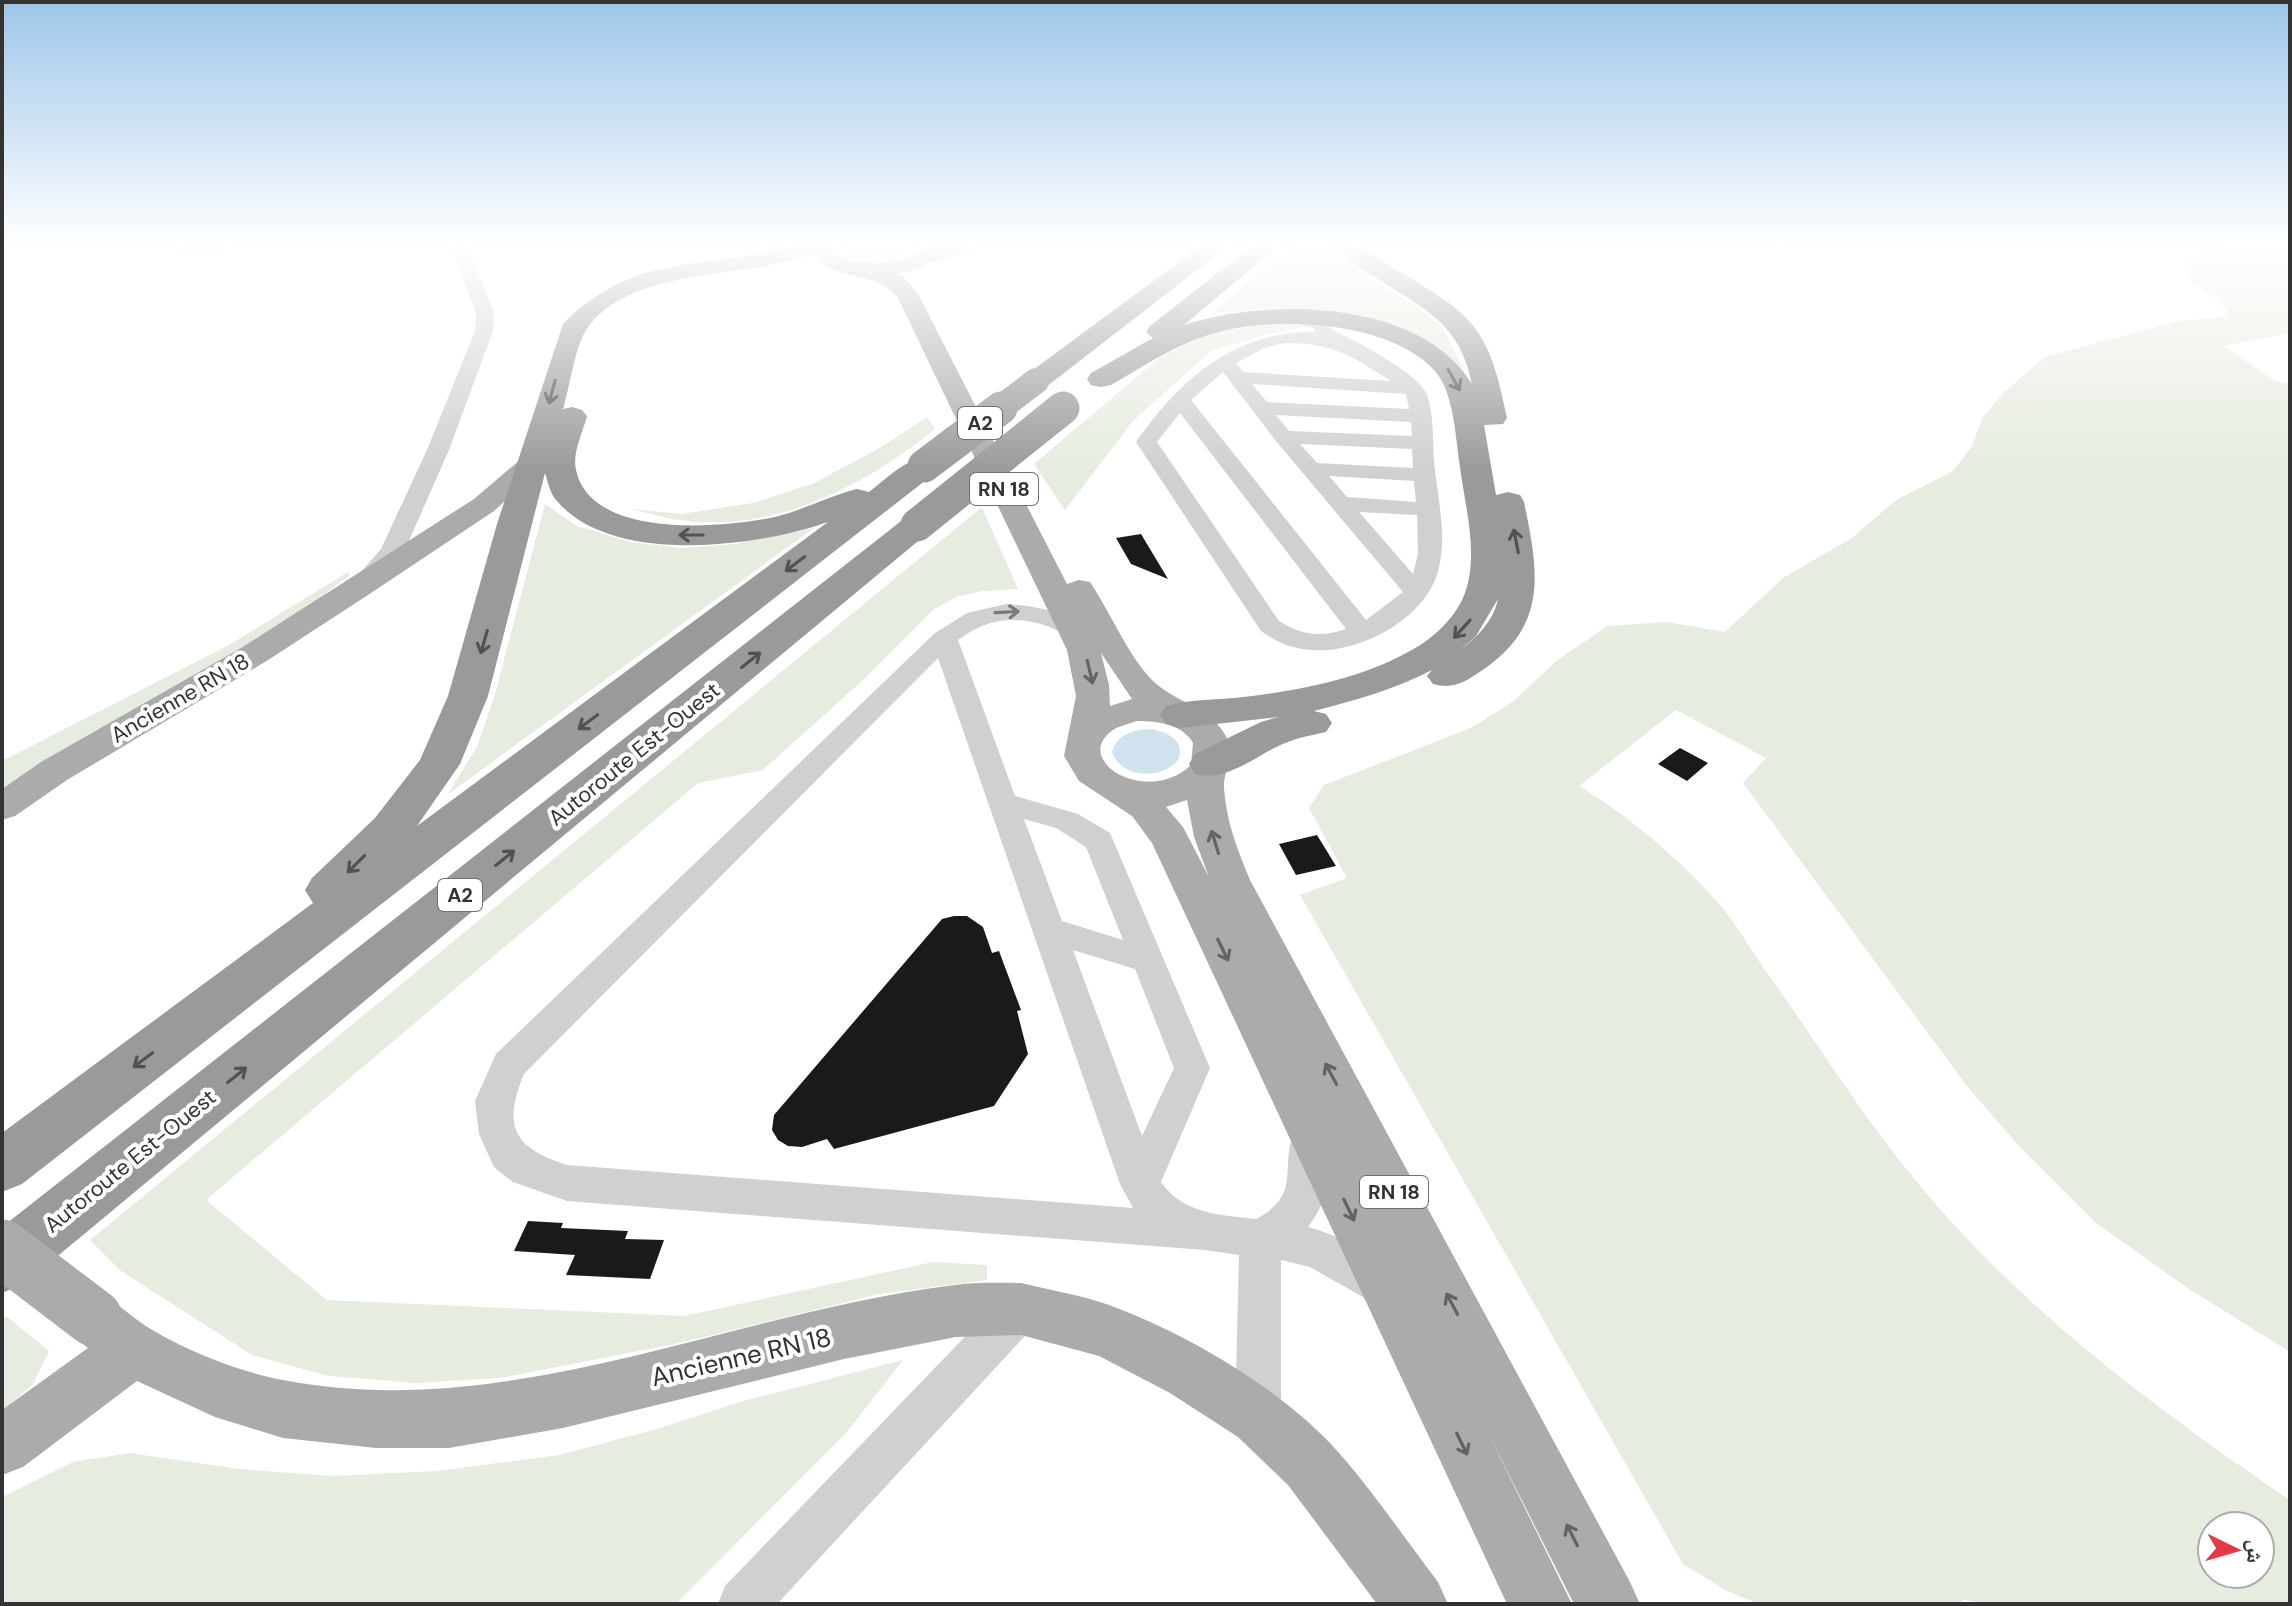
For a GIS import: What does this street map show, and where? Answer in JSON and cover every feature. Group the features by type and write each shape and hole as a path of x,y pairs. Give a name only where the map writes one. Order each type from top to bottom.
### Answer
{"highway":[{"path":"228,996 391,829 439,764 475,671 531,465 572,330 581,321"},
{"path":"600,321 586,357 559,467 563,486 572,500 586,512 628,528 669,535 731,534 817,516 924,466"},
{"name":"A2","path":"2,1166 1116,321"},
{"name":"Autoroute Est-Ouest","path":"2,1264 1173,321"},
{"path":"1101,379 1161,345 1197,329 1232,321"},
{"path":"1178,715 1262,709 1382,679 1446,645 1468,624 1487,580 1489,553 1457,382 1443,363 1421,347 1347,336 1303,321"},
{"path":"1208,768 1276,731 1399,699 1438,682 1470,663 1500,635 1518,609 1520,566 1477,351 1453,321"}],"main road":[{"name":"RN 18","path":"920,321 1074,628 1092,674 1095,705 1088,734"},
{"name":"RN 18","path":"939,321 1066,567 1136,684 1154,701 1178,715"},
{"name":"Ancienne RN 18","path":"2,807 54,771 253,655 357,588 449,525 484,505 531,465"},
{"path":"1148,710 1178,715 1201,728 1212,745 1208,768 1184,788 1170,793 1139,795 1123,793 1098,781 1084,763 1081,753 1088,734 1096,726 1119,714 1148,710"},
{"name":"RN 18","path":"1208,768 1210,824 1238,897 1608,1604"},
{"name":"RN 18","path":"1123,793 1145,807 1169,837 1540,1604"},
{"name":"Ancienne RN 18","path":"2,1248 114,1334 215,1389 283,1409 376,1419 449,1419 563,1399 844,1332 942,1313 1021,1309 1107,1331 1190,1373 1258,1417 1309,1464 1416,1604"},
{"path":"2,1446 114,1334"}],"street":[{"name":"Ancienne RN 18","path":"357,588 392,552 438,450 484,331 484,321"},
{"path":"1347,336 1411,388 1417,398 1428,509 1429,560 1417,593 1386,621 1343,640 1318,643 1292,639 1270,626 1146,442 1181,400 1231,368 1254,344 1278,338 1347,336"},
{"path":"1231,368 1411,388"},
{"path":"1231,368 1283,437 1417,593"},
{"path":"1181,400 1362,632"},
{"path":"1261,408 1419,416"},
{"path":"1283,437 1421,443"},
{"path":"1312,469 1424,475"},
{"path":"1343,504 1428,509"},
{"path":"402,528 413,532 429,531 494,511 504,514 514,524"},
{"path":"1074,628 1046,617 1006,611 967,621 944,638 509,1065 494,1101 498,1134 508,1155 527,1170 567,1183 1260,1238 1314,1248 1344,1263 1388,1292"},
{"path":"944,638 1140,1184 1159,1210 1202,1232"},
{"path":"1002,802 1067,821 1099,841 1192,1068 1140,1184"},
{"path":"1048,929 1146,960"},
{"path":"1260,1238 1276,1230 1296,1213 1312,1178 1308,1124"},
{"path":"1258,1417 1260,1238"},
{"path":"743,1604 1021,1309"}],"shaded area":[{"path":"1382,321 1434,321 1443,328 1465,372 1440,349 1411,332"},
{"path":"2179,321 2290,321 2290,333 2223,346 2277,382 2290,384 2290,1352 2189,1289 2096,1223 2019,1146 1967,1086 1743,783 1766,758 1676,710 1579,786 1650,837 1721,906 1903,1165 1989,1261 2083,1347 2133,1387 2290,1500 2290,1604 1991,1604 1962,1600 1963,1604 1759,1604 1729,1592 1683,1564 1300,895 1347,878 1309,808 1324,785 1471,728 1514,701 1555,662 1607,626 1667,622 1725,632 1783,578 1852,538 1896,500 1953,471 1972,446 1983,417 2004,392 2045,357"},
{"path":"1265,323 1310,324 1314,328 1303,327 1264,335 1211,351 1133,421 1065,510 1034,464 1159,358 1212,331"},
{"path":"927,417 935,429 910,448 856,482 797,508 735,521 704,522 631,509 681,514 753,503 812,484 878,449"},
{"path":"545,504 577,526 630,542 682,548 734,544 814,528 447,795 477,747 495,694"},
{"path":"982,507 1018,589 982,591 956,597 933,610 863,680 763,770 698,783 206,1200 327,1300 684,1316 933,1262 987,1265 987,1280 879,1294 675,1344 500,1378 415,1383 329,1376 252,1355 121,1271 90,1240"},
{"path":"348,572 350,575 296,615 249,645 2,788 2,761 231,644"},
{"path":"6,1316 49,1351 33,1384 2,1412 2,1320"},
{"path":"903,1360 847,1432 676,1604 2,1604 2,1497 73,1462 129,1453 239,1469 332,1476 437,1471 559,1455 657,1429 743,1401"}],"water":[{"path":"1150,729 1163,732 1177,742 1178,760 1162,771 1133,772 1117,761 1112,752 1114,746 1132,732"}],"building":[{"path":"1141,534 1168,579 1131,564 1116,538"},
{"path":"1680,748 1708,763 1687,781 1658,764"},
{"path":"1317,835 1336,866 1296,875 1279,844"},
{"path":"967,916 983,927 992,953 999,951 1021,1010 1017,1011 1028,1054 994,1106 834,1149 827,1139 802,1147 788,1146 778,1140 772,1130 774,1115 942,919"},
{"path":"528,1221 563,1223 561,1228 628,1231 625,1239 664,1240 650,1279 566,1275 575,1255 514,1251"}]}
